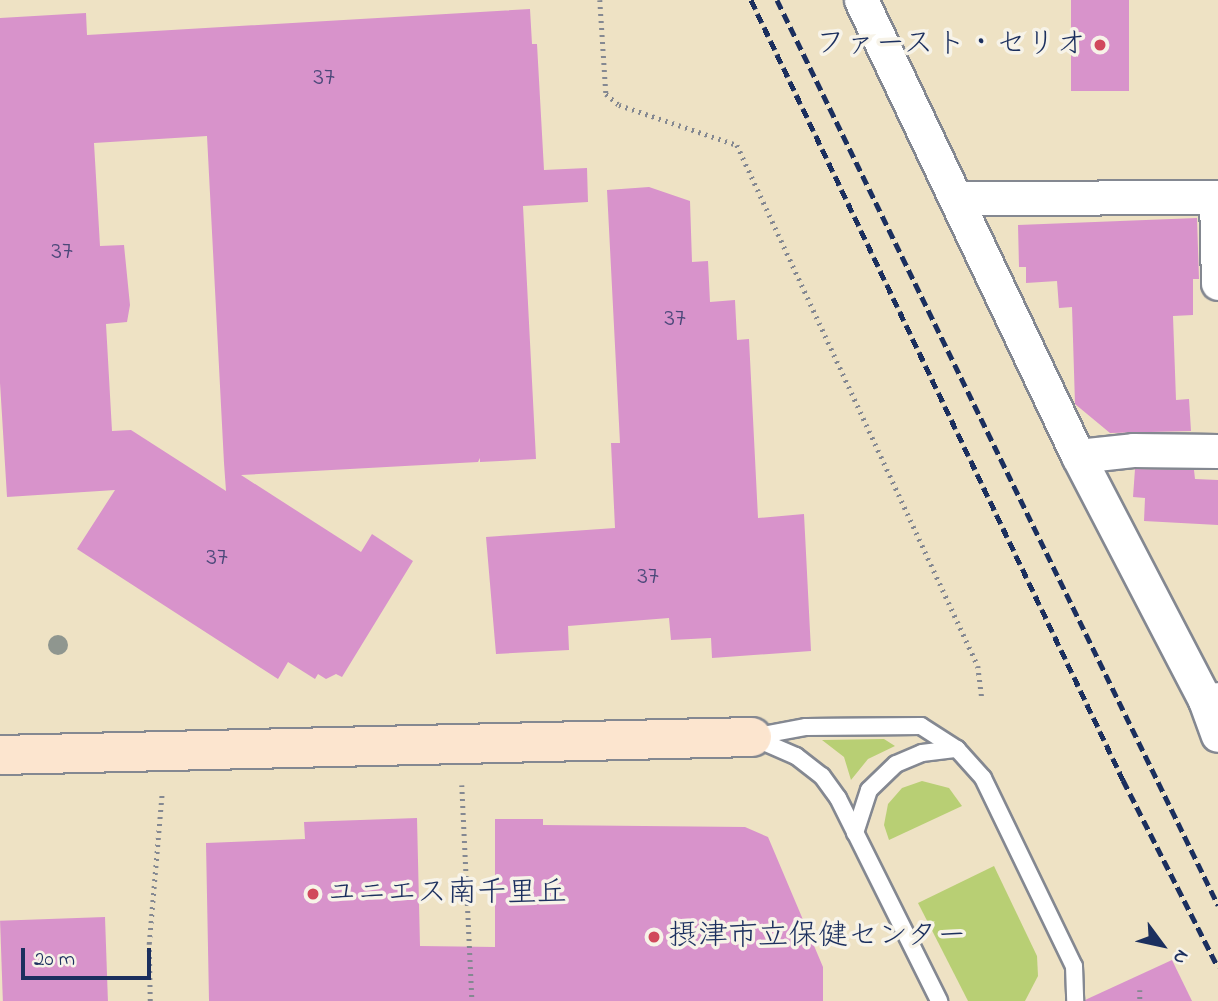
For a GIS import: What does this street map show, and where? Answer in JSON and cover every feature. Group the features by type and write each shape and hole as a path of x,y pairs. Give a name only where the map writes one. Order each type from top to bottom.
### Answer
{"street":[{"path":"861,0 958,198 1078,456 1212,700 1218,735"},
{"path":"958,198 1217,197 1218,283"},
{"path":"1078,456 1133,450 1218,451"},
{"path":"0,755 752,737"}],"lane":[{"path":"752,737 806,727 921,726 957,749 983,778 1074,966 1075,1001"},
{"path":"752,737 796,756 822,776 838,798 939,1001"},
{"path":"855,833 869,790 896,764 922,753 957,749"}],"path":[{"path":"600,0 606,94 619,105 737,145 978,666 982,699"},
{"path":"461,778 472,1001"},
{"path":"150,1001 149,944 163,786"},
{"path":"1140,990 1140,1001"}],"green space":[{"path":"884,739 895,746 868,759 851,780 844,757 822,740"},
{"path":"922,781 949,788 962,806 889,840 884,825 888,804 902,788"},
{"path":"994,866 1037,956 1038,976 1025,1001 968,1001 918,903"}],"building":[{"name":"ファースト・セリオ","path":"1071,0 1129,0 1129,91 1071,91"},
{"path":"530,9 532,44 537,44 544,170 587,168 588,202 523,206 536,459 480,462 480,458 478,462 241,475 361,552 372,534 413,561 342,677 336,674 326,679 318,674 315,679 288,662 278,679 77,549 115,490 7,497 0,383 0,18 86,13 87,35","holes":["207,136 226,491 131,430 112,431 106,324 127,322 130,305 124,245 100,246 94,143"]},
{"path":"649,187 690,201 692,262 708,261 710,302 735,300 737,340 749,339 758,518 804,514 811,651 712,658 711,638 671,640 669,618 568,626 569,650 496,654 486,537 615,528 611,443 620,443 607,190"},
{"path":"1197,218 1199,279 1193,279 1193,315 1173,316 1176,400 1189,399 1191,431 1110,433 1075,404 1072,307 1059,308 1057,281 1026,283 1026,267 1019,267 1018,225"},
{"path":"1135,469 1194,470 1195,479 1218,480 1218,525 1144,521 1145,498 1133,497"},
{"path":"417,818 420,946 495,947 495,819 543,819 543,825 745,827 768,837 823,967 823,1001 209,1001 206,843 305,839 304,822"},
{"path":"105,917 108,1001 3,1001 0,921"},
{"path":"1172,960 1192,1001 1085,1001 1085,1000"}],"railway":[{"path":"751,0 1123,780 1218,967"},
{"path":"777,0 1218,905"}],"place":[{"name":"ファースト・セリオ","path":"1100,45"},
{"name":"ユニエス南千里丘","path":"313,894"},
{"name":"摂津市立保健センター","path":"654,937"}]}
